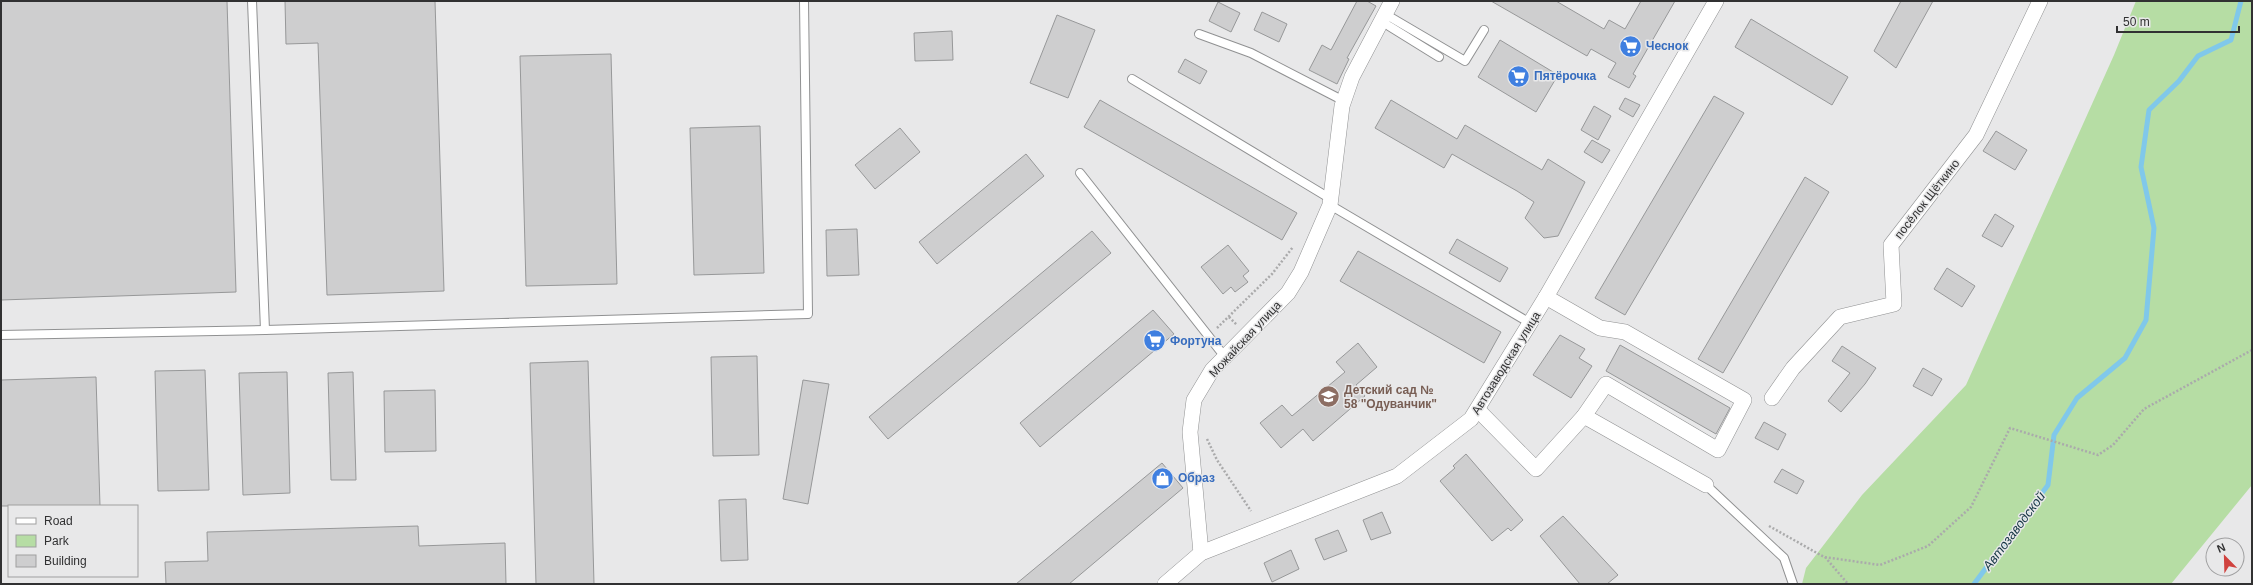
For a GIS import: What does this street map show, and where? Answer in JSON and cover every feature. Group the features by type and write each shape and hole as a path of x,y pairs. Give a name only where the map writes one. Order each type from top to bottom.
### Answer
{"street":[{"name":"Автозаводская улица","path":"1165,584 1201,553 1397,476 1471,419 1478,410 1546,297 1716,1"},
{"name":"посёлок Щёткино","path":"1772,398 1793,368 1840,318 1894,304 1891,245 1976,135 2040,1"},
{"name":"Можайская улица","path":"1201,553 1190,432 1194,400 1212,370 1288,293 1301,272 1331,202 1338,128 1344,101 1352,77 1388,14"},
{"path":"1478,410 1536,469 1584,416 1606,384 1718,450 1744,400 1625,332 1600,328 1546,297"},
{"path":"1584,416 1706,485"}],"lane":[{"path":"252,1 264,330"},
{"path":"1,335 264,330 808,314 804,1"},
{"path":"1388,14 1465,61 1484,30"},
{"path":"1388,14 1439,57"},
{"path":"1199,34 1251,53 1344,101"},
{"path":"1132,79 1530,323"},
{"path":"1080,173 1225,357"},
{"path":"1706,485 1784,558 1793,584"}],"path":[{"path":"1209,336 1272,274 1297,240"},
{"path":"1824,557 1880,565 1928,546 1971,507 2010,428 2098,455 2113,445 2144,409 2252,350"},
{"path":"1205,434 1217,460 1251,511"},
{"path":"1763,523 1824,557 1848,584"}],"green space":[{"path":"2136,1 2252,1 2252,485 2209,537 2205,537 2205,542 2171,584 1802,584 1806,568 1862,495 1966,385 2114,55"}],"building":[{"path":"1,1 227,1 236,292 1,300"},
{"path":"285,1 435,1 444,291 327,295 318,43 286,44"},
{"path":"1357,1 1367,1 1376,6 1347,58 1349,59 1337,84 1309,70 1322,45 1331,50"},
{"path":"1491,1 1556,1 1604,29 1609,20 1625,29 1641,1 1675,1 1633,74 1636,76 1629,88 1608,77 1616,63 1591,49 1587,56"},
{"path":"1901,1 1933,1 1896,68 1874,51"},
{"path":"1218,2 1240,13 1231,32 1209,21"},
{"path":"1262,12 1287,24 1279,42 1254,30"},
{"path":"1057,15 1095,30 1068,98 1030,83"},
{"path":"1751,19 1848,77 1832,105 1735,47"},
{"path":"952,31 953,60 915,61 914,33"},
{"name":"Пятёрочка","path":"1500,40 1558,75 1536,112 1478,77"},
{"path":"611,54 617,284 526,286 520,56"},
{"path":"1185,59 1207,71 1200,84 1178,72"},
{"path":"1714,96 1744,113 1625,315 1595,298"},
{"path":"1625,98 1640,105 1633,117 1619,109"},
{"path":"1100,100 1297,213 1282,240 1084,127"},
{"path":"1391,100 1457,139 1465,125 1542,170 1548,159 1585,182 1558,236 1544,238 1525,218 1534,202 1517,191 1452,154 1444,168 1375,128"},
{"path":"1594,106 1611,116 1598,140 1581,130"},
{"path":"760,126 764,273 694,275 690,128"},
{"path":"900,128 920,152 875,189 855,165"},
{"path":"1996,131 2027,150 2015,170 1983,151"},
{"path":"1592,140 1610,150 1602,163 1584,152"},
{"path":"1026,154 1044,176 937,264 919,242"},
{"path":"1805,177 1829,192 1723,373 1698,359"},
{"path":"1995,214 2014,226 2002,247 1982,236"},
{"path":"857,229 859,275 827,276 826,230"},
{"path":"1092,231 1111,253 888,439 869,417"},
{"path":"1457,239 1508,268 1500,282 1449,253"},
{"path":"1228,245 1249,271 1243,276 1248,282 1235,292 1231,287 1223,294 1201,267"},
{"path":"1358,251 1501,332 1484,363 1340,281"},
{"path":"1947,268 1975,286 1962,307 1934,289"},
{"path":"1153,310 1174,334 1040,447 1020,423"},
{"path":"1560,335 1585,349 1579,358 1592,366 1571,398 1533,375"},
{"path":"1358,343 1377,367 1356,385 1365,396 1313,441 1303,429 1281,448 1260,423 1282,405 1292,416 1345,372 1336,362"},
{"path":"1620,345 1730,408 1716,434 1606,371"},
{"path":"1842,346 1876,368 1865,384 1841,412 1828,401 1850,373 1832,361"},
{"path":"757,356 759,455 713,456 711,357"},
{"path":"588,361 594,584 536,584 530,363"},
{"path":"1923,368 1942,379 1932,396 1913,386"},
{"path":"205,370 209,490 158,491 155,371"},
{"path":"287,372 290,493 243,495 239,373"},
{"path":"353,372 356,480 331,480 328,373"},
{"path":"96,377 100,505 1,506 1,380"},
{"path":"803,380 829,384 808,504 783,499"},
{"path":"435,390 436,451 385,452 384,391"},
{"path":"1764,422 1786,434 1778,450 1755,438"},
{"path":"1466,454 1523,520 1511,531 1508,528 1492,541 1440,481 1455,468 1453,466"},
{"path":"1162,463 1183,488 1069,584 1016,584"},
{"path":"1782,469 1804,481 1797,494 1774,482"},
{"path":"746,499 748,560 721,561 719,500"},
{"path":"1382,512 1391,533 1371,540 1363,520"},
{"path":"1563,516 1618,575 1607,584 1580,584 1540,536"},
{"path":"418,526 419,546 505,543 506,584 166,584 165,562 208,561 207,532"},
{"path":"1338,530 1347,551 1324,560 1315,539"},
{"path":"1291,550 1299,569 1272,582 1264,563"}],"waterway":[{"name":"Автозаводской","path":"1974,584 2048,485 2054,435 2077,398 2125,358 2146,320 2154,228 2141,167 2149,110 2179,81 2198,56 2231,40 2241,1"}],"place":[{"name":"Чеснок","path":"1631,46"},
{"name":"Пятёрочка","path":"1518,76"},
{"name":"Фортуна","path":"1154,341"},
{"name":"Детский сад № 58 \"Одуванчик\"","path":"1328,397"},
{"name":"Образ","path":"1163,478"}]}
